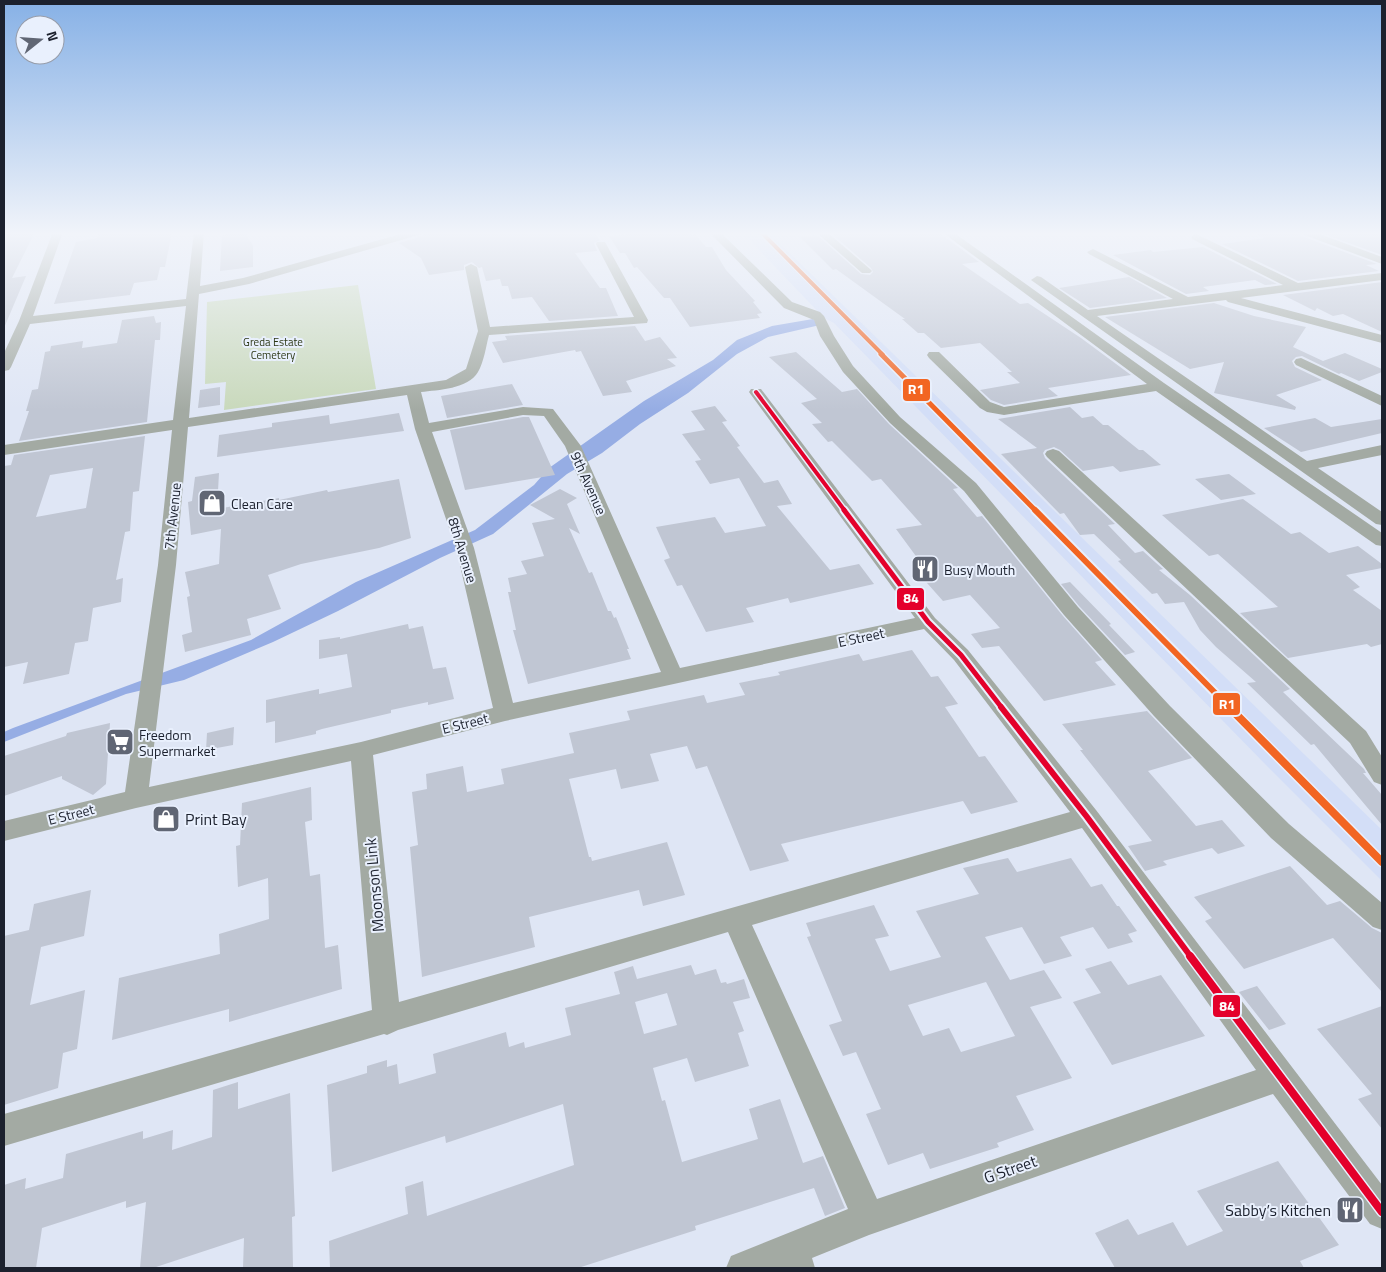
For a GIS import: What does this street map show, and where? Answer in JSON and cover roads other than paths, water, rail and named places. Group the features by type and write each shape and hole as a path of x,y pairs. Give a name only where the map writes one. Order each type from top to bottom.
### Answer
{"street":[{"path":"4,367 36,291"},
{"name":"7th Avenue","path":"136,798 167,565 194,291"},
{"path":"25,321 194,296 210,291"},
{"path":"4,450 450,384 472,371 484,331 476,291"},
{"path":"484,331 642,320 627,291"},
{"path":"774,291 788,305 816,315 820,319 827,336 848,370 895,420 970,487 1071,611 1162,710 1280,831 1382,919"},
{"path":"1029,291 1159,386 1382,542"},
{"path":"1052,291 1382,520"},
{"path":"1168,291 1186,301"},
{"path":"1085,314 1266,291"},
{"path":"1222,296 1382,338"},
{"path":"934,355 985,405 992,409 1004,411 1159,386"},
{"path":"1301,362 1382,402"},
{"name":"8th Avenue","path":"413,390 423,429 461,540 505,713"},
{"path":"756,392 928,622 961,655 1087,817 1279,1077 1382,1212"},
{"name":"9th Avenue","path":"423,429 522,411 539,410 548,412 573,446 673,676"},
{"path":"1305,466 1382,450"},
{"path":"1053,454 1338,717 1358,737 1382,776"},
{"name":"E Street","path":"4,831 136,798 361,750 505,713 928,622"},
{"name":"Moonson Link","path":"361,750 387,1021"},
{"path":"4,1130 387,1021 1087,817"},
{"path":"736,919 869,1218"},
{"name":"G Street","path":"743,1268 795,1258 869,1218 1279,1077"}],"water":[{"path":"813,319 820,325 768,337 737,354 688,393 640,424 602,453 567,474 493,534 440,558 338,611 273,642 184,680 126,694 4,742 4,732 251,640 356,582 475,530 534,485 549,468 644,401 713,360 737,340 772,326"}],"place":[{"name":"Clean Care","path":"212,503"},
{"name":"Busy Mouth","path":"925,569"},
{"name":"Freedom Supermarket","path":"120,742"},
{"name":"Print Bay","path":"166,819"},
{"name":"Sabby’s Kitchen","path":"1350,1210"}],"park label":[{"name":"Greda Estate Cemetery","path":"273,348"}]}
